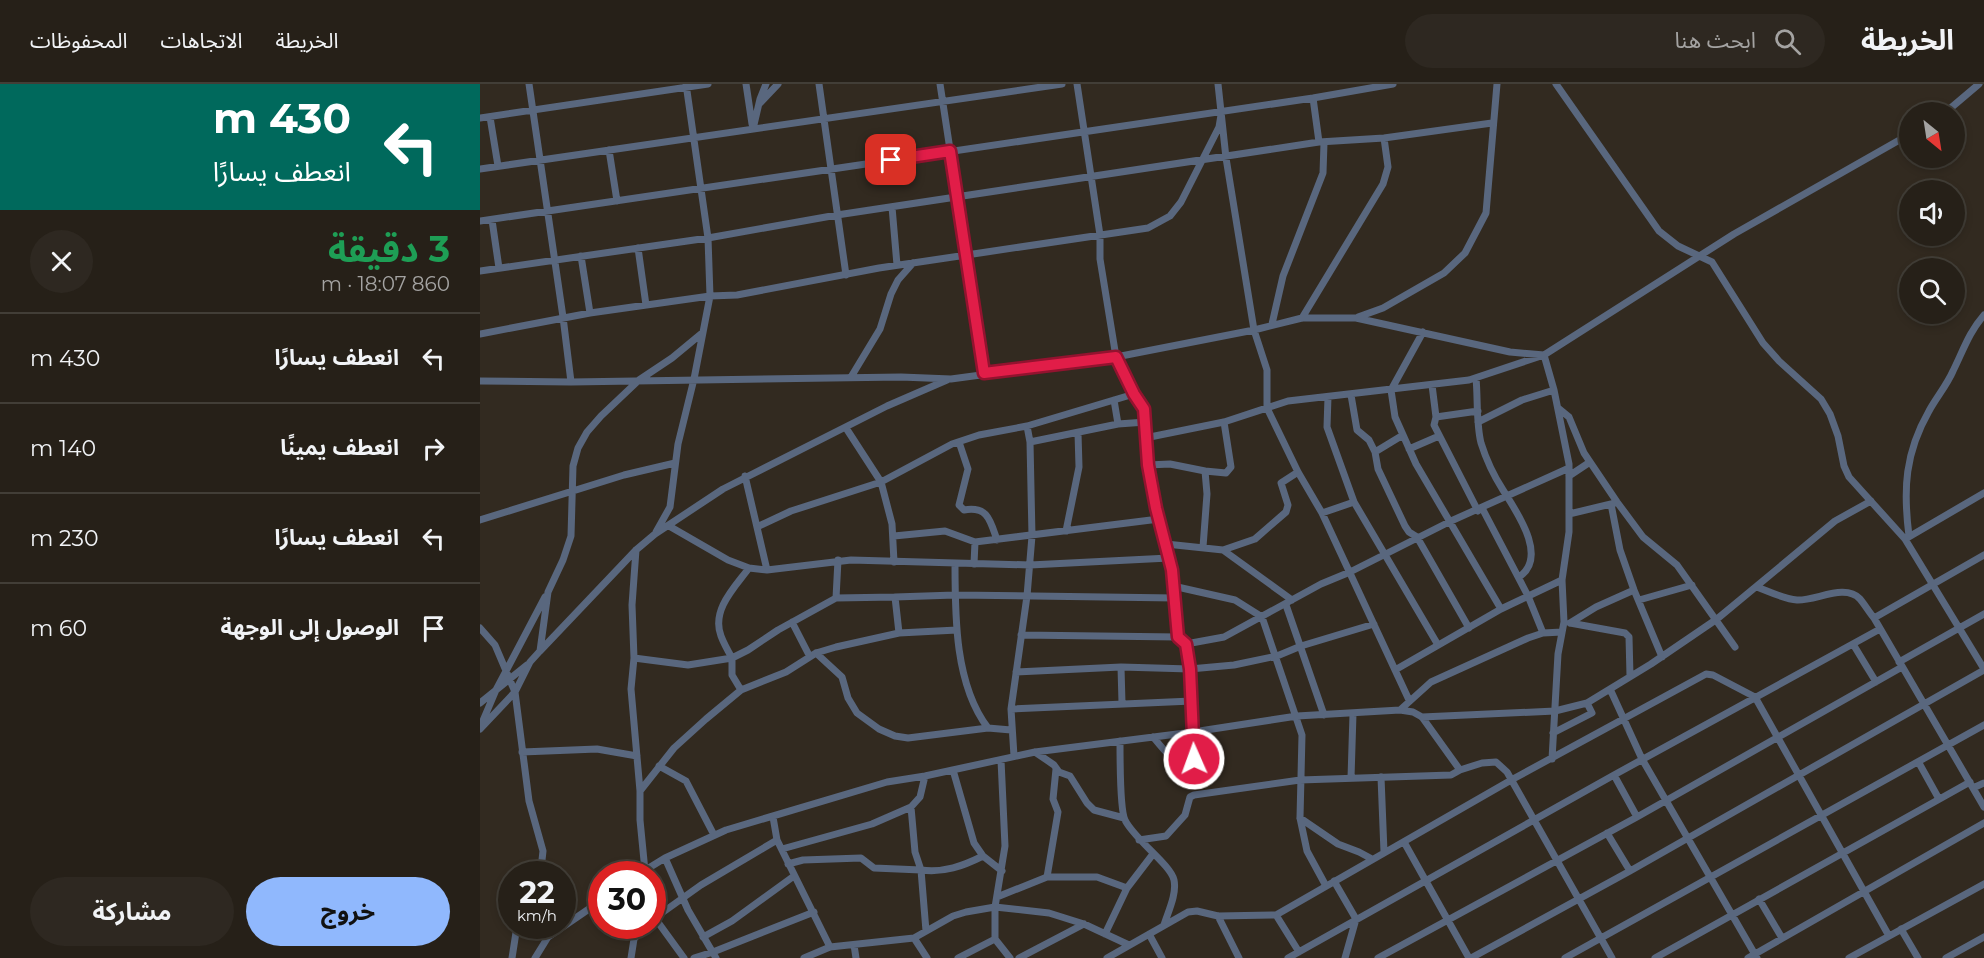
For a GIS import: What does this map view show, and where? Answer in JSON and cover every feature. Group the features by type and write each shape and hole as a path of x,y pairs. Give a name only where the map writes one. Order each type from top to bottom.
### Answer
{"street":[{"path":"529,84 571,382"},
{"path":"480,118 708,84"},
{"path":"746,84 753,129"},
{"path":"753,129 766,84"},
{"path":"759,105 778,84"},
{"path":"819,84 846,275"},
{"path":"940,84 984,373"},
{"path":"480,169 1062,84"},
{"path":"1077,84 1100,235 1100,259 1116,357 1144,409 1148,465 1169,558 1178,637"},
{"path":"1218,84 1226,158 1254,330 1267,370 1267,408 1298,472 1322,513 1409,700"},
{"path":"1342,84 1344,93"},
{"path":"480,221 1084,131 1221,113 1393,84"},
{"path":"1356,318 1383,308 1444,273 1465,253 1486,213 1497,84"},
{"path":"1404,842 1470,958 1689,838 1984,670 1932,585 1907,538 1850,477 1844,466 1838,436 1830,414 1821,399 1779,361 1763,343 1712,262 1678,246 1659,231 1556,84"},
{"path":"1958,102 1979,84"},
{"path":"655,534 670,507 675,463 710,296 708,238 687,86"},
{"path":"1272,324 1283,276 1323,172 1322,143 1313,98"},
{"path":"480,334 563,317 710,296 737,295 897,265 1148,228 1170,216 1181,202 1219,127 1221,113"},
{"path":"490,117 498,166"},
{"path":"480,271 708,238 837,215 1202,160 1492,123"},
{"path":"1302,318 1383,184 1388,166 1384,138"},
{"path":"1145,438 1224,422 1288,401 1476,378 1544,355 1734,234 1899,140"},
{"path":"609,150 617,201"},
{"path":"892,207 897,265"},
{"path":"492,220 500,268"},
{"path":"638,248 646,305"},
{"path":"581,256 590,313"},
{"path":"851,377 880,329 898,280 913,263"},
{"path":"1907,538 1906,480 1915,438 1953,372 1968,336 1984,315"},
{"path":"480,381 571,382 851,377 951,379 1116,357 1254,330 1302,318 1356,318 1510,352 1544,355"},
{"path":"1423,332 1391,390 1395,417 1416,464 1501,609"},
{"path":"480,728 496,690 564,560 571,536 573,465 578,448 601,416 639,380 672,358 701,334"},
{"path":"1544,355 1558,408 1569,472 1569,532 1562,580 1567,623"},
{"path":"1476,378 1481,443 1490,466 1524,525 1530,553 1529,565 1526,572 1519,577"},
{"path":"480,704 530,662 636,550 655,534 745,476 887,406 951,379"},
{"path":"1432,385 1436,417 1434,424 1439,436 1519,577 1543,633"},
{"path":"1478,422 1522,400 1554,390"},
{"path":"757,527 791,511 881,482 959,442 979,435 1027,426 1134,394"},
{"path":"1351,395 1357,430 1369,440 1375,452 1378,469 1405,526 1417,537 1469,628"},
{"path":"1328,397 1327,428 1354,502 1438,645"},
{"path":"1114,400 1118,424"},
{"path":"1558,408 1569,417 1575,434 1614,503 1642,537 1671,559 1717,619 1735,647"},
{"path":"1436,417 1478,411"},
{"path":"1030,442 1118,424 1146,422"},
{"path":"1148,465 1170,464 1226,473 1231,467 1224,422"},
{"path":"1014,756 1011,709 1027,596 1032,536 1030,442 1027,426"},
{"path":"846,428 881,482 894,536 894,562"},
{"path":"1066,531 1078,467 1078,433"},
{"path":"1375,452 1403,435"},
{"path":"1409,449 1439,436"},
{"path":"959,442 968,470 959,505 964,510 980,509 990,521 997,540"},
{"path":"1186,644 1224,637 1321,584 1350,572 1417,537 1590,462"},
{"path":"480,520 624,475 675,463"},
{"path":"1203,548 1207,494 1204,471"},
{"path":"1166,544 1223,550 1255,539 1286,512 1288,505 1281,483 1298,472"},
{"path":"745,476 767,570"},
{"path":"1907,538 1984,493"},
{"path":"1422,717 1555,711 1587,703 1662,657 1717,619 1835,521 1871,501"},
{"path":"1322,513 1354,502"},
{"path":"1569,514 1614,503"},
{"path":"1614,503 1620,550 1662,657"},
{"path":"894,536 945,531 975,542 1159,519"},
{"path":"669,526 715,554 749,568 767,570 838,560 1030,565 1169,558"},
{"path":"974,564 975,542"},
{"path":"636,550 632,605 634,658 632,703 640,791 642,861"},
{"path":"1223,550 1289,602 1300,646 1324,715"},
{"path":"1874,618 1984,555"},
{"path":"836,598 838,560"},
{"path":"956,564 957,630 971,702 988,728"},
{"path":"741,690 732,675 732,658 719,630 720,611 749,568"},
{"path":"1395,670 1501,609 1562,580"},
{"path":"1639,600 1692,585"},
{"path":"1173,586 1235,600 1262,617 1302,735 1300,818 1307,851 1326,886"},
{"path":"1757,587 1797,600 1845,592 1860,598 1874,618 1984,807"},
{"path":"1552,759 1558,654 1562,632 1567,623 1634,590"},
{"path":"540,651 548,592"},
{"path":"634,658 688,665 732,658 836,598 955,595 1174,598"},
{"path":"895,597 899,633"},
{"path":"1378,958 1637,817 1876,682 1901,664 1984,614"},
{"path":"792,622 813,655 842,677 851,706 879,729 908,738 988,728 1011,730"},
{"path":"1567,623 1625,633 1629,638 1630,676"},
{"path":"1016,672 1121,667 1190,669 1234,665 1277,656 1300,646 1374,624"},
{"path":"480,628 495,645 515,692 530,801 543,851 541,861"},
{"path":"1288,958 1642,759 1880,629"},
{"path":"640,791 659,765 688,734 741,690 786,672 813,655 858,641 899,633 957,630"},
{"path":"1400,710 1431,682 1514,644 1543,633 1562,632"},
{"path":"1021,635 1178,637 1186,644 1190,669 1194,759 1192,763 1187,764 1173,759 1153,737"},
{"path":"1853,644 1876,682"},
{"path":"480,728 515,692 530,662"},
{"path":"1121,667 1122,703"},
{"path":"1107,958 1188,912 1197,911 1218,916 1276,915 1513,779 1706,674 1713,675 1755,697 1889,936"},
{"path":"1610,689 1642,759 1689,838 1754,957 1782,938 1984,823"},
{"path":"1011,709 1192,701"},
{"path":"1553,733 1592,713 1587,703"},
{"path":"660,861 742,824 773,817 867,787 1035,752 1297,716 1400,710 1413,712 1422,717 1460,770"},
{"path":"1351,778 1353,714"},
{"path":"1565,958 1984,725"},
{"path":"1120,741 1124,818 1139,840 1171,873 1174,880 1174,889 1164,925"},
{"path":"522,752 590,748 637,756"},
{"path":"1035,752 1056,769 1070,776 1094,810 1124,818"},
{"path":"1001,760 1005,846 995,907 995,939 1010,958"},
{"path":"1139,840 1166,836 1185,815 1190,797 1194,795 1300,780 1451,775 1482,763 1496,762 1513,779 1612,958"},
{"path":"1919,763 1939,799"},
{"path":"659,765 686,781 714,835"},
{"path":"1047,877 1058,812 1053,799 1056,769"},
{"path":"953,770 974,843 983,856 1002,871"},
{"path":"1614,775 1637,817"},
{"path":"782,849 816,838 853,830 911,807 920,797 925,776"},
{"path":"1381,777 1384,852"},
{"path":"1655,958 1939,799 1972,785 1984,783"},
{"path":"911,807 915,852 921,870 926,931"},
{"path":"773,817 777,840 830,947"},
{"path":"1300,818 1338,844 1372,859"},
{"path":"1607,833 1630,871"},
{"path":"666,908 777,840"},
{"path":"1105,934 1126,888 1153,854"},
{"path":"788,864 803,860 861,858 874,868 931,872 953,869 983,856"},
{"path":"665,858 682,898 714,955"},
{"path":"703,937 732,921 794,876"},
{"path":"997,897 1047,877 1097,877 1126,888"},
{"path":"1334,881 1356,920 1345,958"},
{"path":"1849,958 1984,884"},
{"path":"1759,899 1782,938"},
{"path":"804,958 830,947 914,938 953,916 995,907 1050,913 1084,924 1130,945"},
{"path":"535,958 548,937 588,910"},
{"path":"694,958 714,955 814,912"},
{"path":"1276,915 1299,952"},
{"path":"1218,916 1239,958"},
{"path":"1019,958 1084,924"},
{"path":"1901,929 1918,958"},
{"path":"666,934 684,958"},
{"path":"1149,934 1162,958"},
{"path":"1946,958 1984,937"},
{"path":"914,938 927,958"},
{"path":"512,958 515,939"},
{"path":"631,958 634,939"},
{"path":"958,958 995,939"},
{"path":"854,945 856,958"}],"route":[{"path":"891,160 950,151 984,373 1116,357 1144,409 1148,465 1172,570 1178,637 1186,644 1190,669 1194,759"}]}
